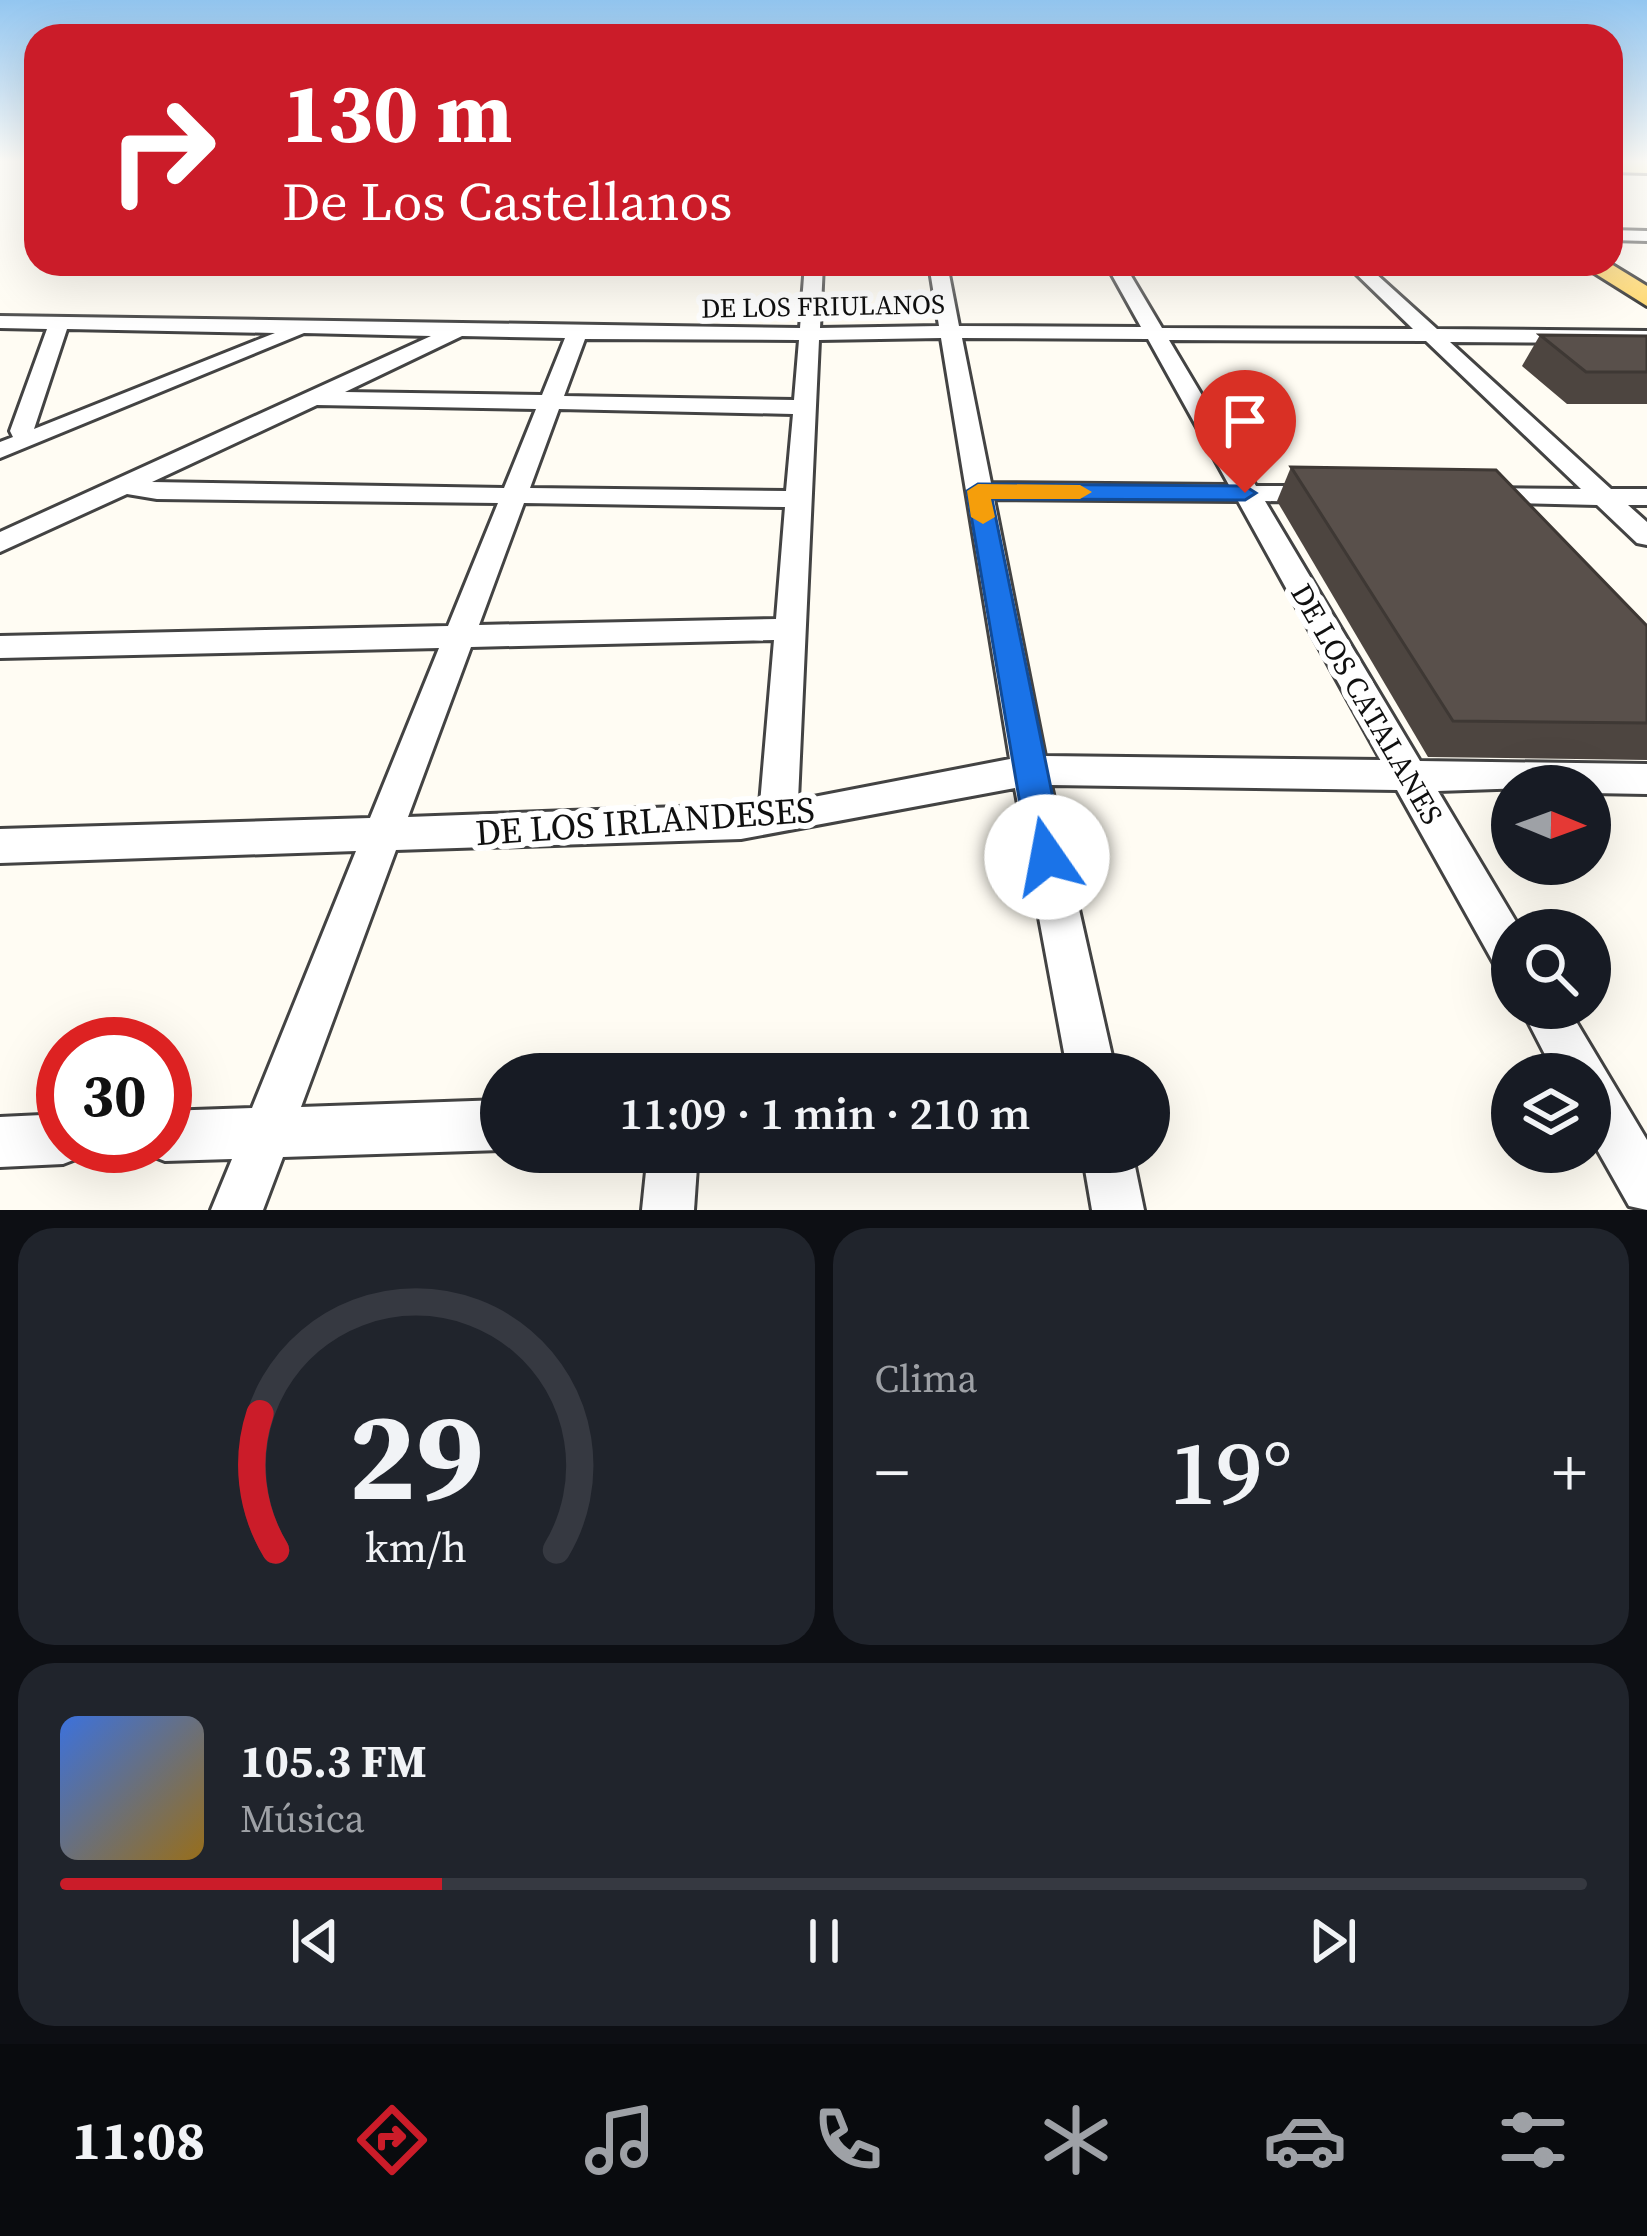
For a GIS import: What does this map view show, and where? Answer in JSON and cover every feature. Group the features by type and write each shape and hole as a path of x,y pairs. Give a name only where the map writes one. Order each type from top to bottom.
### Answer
{"main road":[{"path":"1612,276 1647,298"}],"street":[{"path":"778,819 814,276"},
{"path":"940,276 1030,770 1088,1053"},
{"name":"DE LOS CATALANES","path":"1122,276 1491,919"},
{"path":"1368,276 1647,537"},
{"name":"DE LOS FRIULANOS","path":"0,322 577,332 1647,338"},
{"path":"26,441 22,431 52,335 63,322"},
{"path":"0,451 307,327"},
{"path":"0,543 459,330"},
{"path":"237,1210 577,332"},
{"path":"317,398 806,407"},
{"path":"125,486 157,491 797,499"},
{"path":"978,491 1359,494"},
{"path":"1450,496 1647,497"},
{"path":"0,646 787,629"},
{"name":"DE LOS IRLANDESES","path":"0,846 778,819 1030,770 1647,779"},
{"path":"192,1135 480,1126"},
{"path":"1611,1126 1647,1188"},
{"path":"0,1142 36,1140"},
{"path":"668,1210 671,1173"},
{"path":"1111,1173 1118,1210"}],"building":[{"path":"1540,335 1647,336 1647,372 1586,372"},
{"path":"1291,467 1496,470 1647,626 1647,723 1453,721"}],"slow traffic":[{"path":"983,517 978,491 1080,492"}],"route":[{"path":"1047,857 978,491 1245,493"}]}
